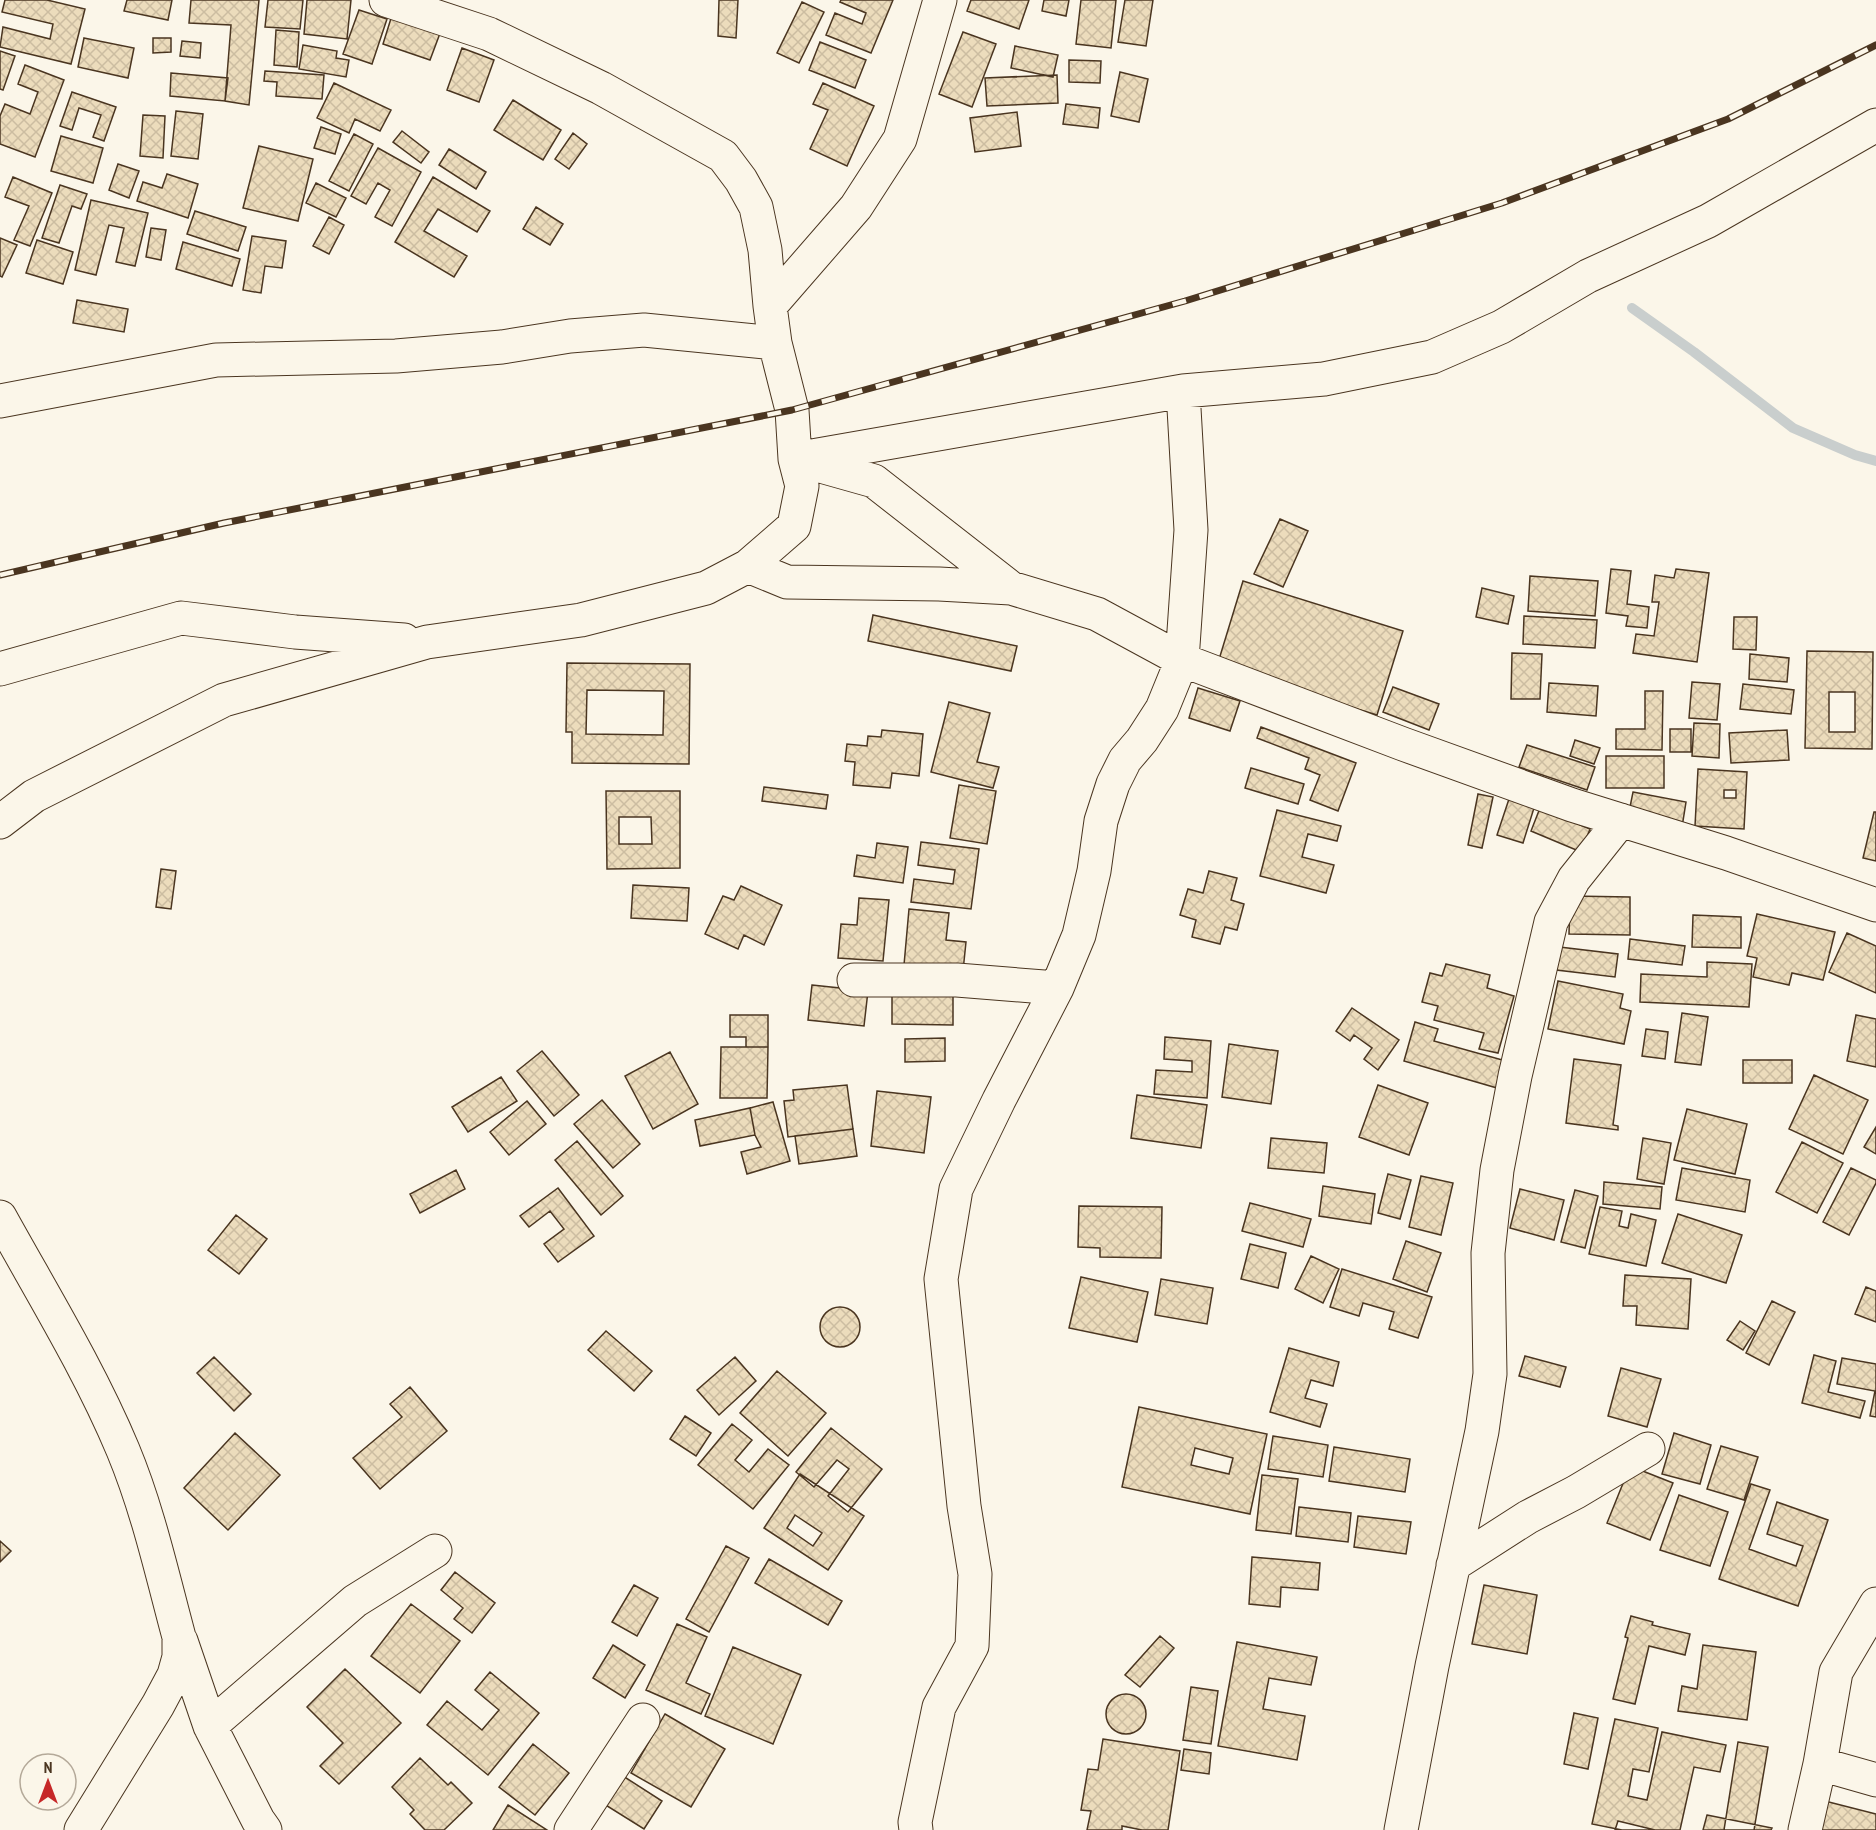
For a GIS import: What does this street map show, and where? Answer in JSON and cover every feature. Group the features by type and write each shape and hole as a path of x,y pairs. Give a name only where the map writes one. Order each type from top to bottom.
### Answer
{"street":[{"path":"0,822 34,796 224,700 428,642 580,620 615,613 706,588 748,566 794,526 802,486 795,459 792,410 775,344 765,249 756,207 741,180 723,156 602,88 489,34 386,0"},
{"path":"770,306 856,207 900,139 940,0"},
{"path":"795,459 1183,391 1324,379 1432,357 1501,327 1588,276 1708,221 1876,124"},
{"path":"0,401 216,360 396,356 502,347 570,336 644,330 775,344"},
{"path":"916,1830 915,1822 939,1707 972,1646 975,1574 964,1506 953,1411 941,1278 956,1189 1057,988 1079,935 1094,871 1101,821 1113,784 1125,760 1142,740 1162,709 1182,660 1191,530 1183,391"},
{"path":"795,459 874,481 1011,588"},
{"path":"748,566 788,582 939,584 1011,588 1097,614 1182,660 1404,744 1572,805 1726,853 1876,905"},
{"path":"0,669 181,618 295,632 428,642"},
{"path":"1401,1830 1432,1666 1482,1431 1490,1374 1488,1253 1497,1170 1515,1076 1551,922 1574,879 1621,820"},
{"path":"854,980 957,980 1057,988"},
{"path":"0,1217 102,1401 124,1451 143,1503 179,1637 210,1726 265,1830"},
{"path":"1453,1564 1528,1517 1576,1492 1648,1449"},
{"path":"210,1726 355,1601 435,1551"},
{"path":"1804,1830 1820,1764 1836,1672 1876,1604"},
{"path":"81,1830 174,1675 179,1657 179,1637"},
{"path":"571,1830 643,1720"},
{"path":"1820,1764 1876,1780"}],"building":[{"path":"5,0 47,0 85,9 71,64 0,47 3,27 50,39 53,24 2,12"},
{"path":"127,0 172,0 168,20 124,11"},
{"path":"191,0 259,0 249,105 225,101 231,25 189,23"},
{"path":"268,0 303,0 300,29 265,27"},
{"path":"307,0 351,0 347,39 304,34"},
{"path":"719,0 738,0 736,38 718,36"},
{"path":"841,0 893,0 871,53 826,35 835,13 862,24 866,13 840,2"},
{"path":"971,0 1029,0 1019,29 967,11"},
{"path":"1044,0 1069,0 1066,16 1042,11"},
{"path":"1081,0 1116,0 1111,48 1076,44"},
{"path":"1125,0 1153,0 1146,46 1118,42"},
{"path":"802,2 824,12 799,63 777,53"},
{"path":"359,10 387,19 372,64 343,54"},
{"path":"393,12 442,28 430,60 383,44"},
{"path":"276,30 299,32 297,67 274,65"},
{"path":"963,32 996,44 972,107 939,94"},
{"path":"84,38 134,48 128,78 78,67"},
{"path":"153,38 171,38 171,52 153,53"},
{"path":"182,41 201,43 200,58 180,56"},
{"path":"820,42 866,60 855,88 809,70"},
{"path":"303,45 337,51 336,58 349,60 346,77 299,69"},
{"path":"1015,46 1058,55 1053,77 1011,68"},
{"path":"462,48 494,60 479,102 447,90"},
{"path":"0,51 15,56 3,90 0,89"},
{"path":"1069,60 1101,61 1100,83 1069,82"},
{"path":"25,65 64,80 35,157 0,144 0,116 5,104 30,114 38,92 18,84"},
{"path":"265,71 324,75 322,99 276,96 277,82 264,81"},
{"path":"1120,72 1148,79 1139,122 1111,116"},
{"path":"171,73 228,78 225,101 170,96"},
{"path":"1057,75 1058,103 987,106 985,78"},
{"path":"334,83 391,110 380,131 355,119 349,133 317,118"},
{"path":"823,83 874,106 847,166 810,149 828,110 813,104"},
{"path":"72,92 116,107 104,141 93,137 101,115 79,108 72,130 60,126"},
{"path":"513,100 561,130 543,160 494,130"},
{"path":"1066,104 1100,108 1098,128 1063,124"},
{"path":"176,111 203,114 198,159 171,156"},
{"path":"1017,112 1021,146 975,152 970,118"},
{"path":"143,115 165,116 163,158 140,156"},
{"path":"321,127 341,134 335,154 314,148"},
{"path":"402,131 429,152 421,163 393,142"},
{"path":"573,133 587,144 569,169 555,159"},
{"path":"354,134 373,144 349,191 329,181"},
{"path":"61,136 103,148 93,183 51,171"},
{"path":"259,146 313,159 298,221 243,208"},
{"path":"378,148 421,172 392,226 375,217 390,190 378,183 366,204 351,196"},
{"path":"449,149 486,172 476,189 439,165"},
{"path":"118,164 139,171 129,198 109,190"},
{"path":"167,174 198,184 188,218 137,201 143,182 162,188"},
{"path":"13,177 52,193 30,246 14,240 29,206 5,197"},
{"path":"433,177 490,211 477,232 438,209 424,231 467,256 454,277 395,242"},
{"path":"316,183 346,198 336,217 306,203"},
{"path":"60,185 87,194 81,209 72,206 59,243 42,238"},
{"path":"91,200 148,213 135,266 116,262 124,228 109,225 96,275 75,270"},
{"path":"536,207 563,224 550,245 523,229"},
{"path":"195,211 246,227 238,251 187,234"},
{"path":"329,217 344,225 329,254 313,246"},
{"path":"151,228 166,230 161,260 146,257"},
{"path":"252,236 286,241 282,268 265,266 261,293 243,290"},
{"path":"0,238 17,245 2,277 0,276"},
{"path":"37,240 73,252 63,284 26,273"},
{"path":"183,242 240,259 232,286 176,269"},
{"path":"77,300 128,309 124,332 73,323"},
{"path":"1280,519 1308,531 1283,587 1254,574"},
{"path":"1611,569 1631,571 1627,604 1649,607 1647,628 1626,626 1628,616 1606,613"},
{"path":"1676,569 1709,573 1697,662 1633,653 1636,634 1654,636 1659,602 1652,602 1655,575 1674,578"},
{"path":"1530,576 1598,581 1595,616 1528,611"},
{"path":"1243,581 1403,631 1377,715 1217,666"},
{"path":"1482,588 1514,596 1508,624 1476,617"},
{"path":"873,615 1017,646 1011,671 868,641"},
{"path":"1524,616 1597,620 1595,648 1523,644"},
{"path":"1734,617 1757,617 1756,650 1733,649"},
{"path":"1807,651 1873,652 1872,749 1805,748","holes":["1829,692 1855,692 1855,732 1829,732"]},
{"path":"1512,653 1542,654 1540,699 1511,699"},
{"path":"1750,654 1789,658 1787,682 1749,679"},
{"path":"567,663 690,664 689,764 572,763 572,732 566,732","holes":["587,690 664,691 663,735 586,734"]},
{"path":"1692,682 1720,684 1717,720 1689,718"},
{"path":"1549,683 1598,686 1596,716 1547,712"},
{"path":"1743,684 1794,690 1791,714 1740,709"},
{"path":"1393,687 1439,704 1429,730 1383,712"},
{"path":"1198,688 1240,701 1230,731 1189,718"},
{"path":"1645,691 1663,691 1662,750 1616,749 1616,729 1645,729"},
{"path":"949,702 990,713 977,762 999,767 993,788 931,772"},
{"path":"1694,723 1720,724 1719,758 1692,756"},
{"path":"1261,727 1356,763 1338,811 1310,800 1320,775 1305,769 1309,758 1257,738"},
{"path":"1670,729 1691,729 1691,752 1670,752"},
{"path":"882,730 923,734 919,776 892,773 890,788 853,785 855,762 845,761 847,744 867,746 868,736 881,737"},
{"path":"1787,730 1789,760 1731,763 1729,733"},
{"path":"1575,740 1600,748 1594,764 1570,756"},
{"path":"1527,745 1595,767 1587,790 1519,767"},
{"path":"1606,756 1664,756 1664,788 1606,788"},
{"path":"1251,768 1304,784 1298,804 1245,788"},
{"path":"1698,769 1747,772 1744,829 1695,826","holes":["1724,790 1736,790 1736,798 1724,798"]},
{"path":"959,785 996,791 987,844 950,838"},
{"path":"764,787 828,795 826,809 762,801"},
{"path":"606,791 680,791 680,868 607,869","holes":["619,817 651,817 652,844 619,844"]},
{"path":"1633,792 1686,802 1682,827 1628,817"},
{"path":"1478,794 1493,797 1482,848 1468,845"},
{"path":"1509,799 1534,808 1523,843 1497,835"},
{"path":"1540,808 1590,829 1581,852 1531,831"},
{"path":"1277,810 1341,826 1337,841 1308,834 1302,857 1334,865 1326,893 1260,876"},
{"path":"1874,812 1876,812 1876,861 1863,858"},
{"path":"921,842 979,849 971,909 911,902 914,879 953,884 955,870 918,865"},
{"path":"877,843 908,847 903,883 854,876 857,855 875,858"},
{"path":"161,869 176,871 171,909 156,907"},
{"path":"1209,871 1237,878 1231,900 1244,904 1237,930 1225,927 1220,944 1192,937 1196,920 1180,915 1188,889 1203,893"},
{"path":"633,885 689,888 687,921 631,918"},
{"path":"741,886 782,905 764,945 744,935 738,949 705,934 723,896 734,900"},
{"path":"1570,896 1630,897 1630,935 1569,934"},
{"path":"859,898 889,900 883,961 838,958 841,924 857,925"},
{"path":"909,909 949,913 946,940 966,942 963,971 904,965"},
{"path":"1757,914 1835,932 1823,980 1792,973 1789,985 1753,977 1757,958 1747,956"},
{"path":"1693,915 1741,917 1741,948 1692,947"},
{"path":"1847,933 1876,946 1876,993 1829,972"},
{"path":"1630,939 1685,946 1682,965 1628,959"},
{"path":"1551,946 1618,954 1615,977 1548,969"},
{"path":"1707,962 1752,964 1749,1007 1640,1002 1641,974 1707,977"},
{"path":"1446,964 1490,975 1487,988 1514,996 1498,1053 1479,1049 1484,1033 1434,1020 1438,1006 1422,1002 1430,973 1442,976"},
{"path":"1558,981 1623,994 1620,1008 1631,1011 1624,1044 1548,1029"},
{"path":"812,985 868,991 864,1026 808,1020"},
{"path":"892,987 953,988 953,1025 892,1024"},
{"path":"1352,1008 1399,1040 1378,1070 1364,1059 1372,1048 1354,1035 1350,1041 1336,1031"},
{"path":"1682,1013 1708,1017 1701,1065 1675,1062"},
{"path":"730,1015 768,1015 768,1047 746,1047 746,1037 730,1037"},
{"path":"1856,1015 1876,1019 1876,1067 1847,1061"},
{"path":"1415,1022 1438,1029 1434,1041 1506,1061 1497,1088 1404,1061"},
{"path":"1646,1029 1668,1032 1665,1059 1642,1056"},
{"path":"1165,1037 1211,1041 1207,1098 1154,1094 1156,1070 1192,1072 1192,1061 1164,1059"},
{"path":"945,1038 945,1061 905,1062 905,1039"},
{"path":"1229,1044 1278,1051 1271,1104 1222,1097"},
{"path":"721,1047 768,1047 767,1098 720,1098"},
{"path":"542,1051 579,1095 554,1116 517,1071"},
{"path":"670,1052 698,1104 653,1129 625,1076"},
{"path":"1574,1059 1621,1065 1613,1125 1618,1126 1618,1130 1566,1123"},
{"path":"1743,1060 1792,1060 1792,1083 1743,1083"},
{"path":"1814,1075 1868,1100 1843,1154 1789,1129"},
{"path":"501,1077 517,1101 468,1132 452,1107"},
{"path":"847,1085 853,1129 788,1137 784,1101 794,1100 793,1090"},
{"path":"1378,1085 1428,1103 1409,1155 1359,1137"},
{"path":"877,1091 931,1097 924,1153 871,1146"},
{"path":"1137,1095 1207,1105 1201,1148 1131,1138"},
{"path":"602,1100 640,1144 613,1168 574,1124"},
{"path":"527,1101 546,1124 509,1155 490,1132"},
{"path":"773,1102 790,1161 747,1174 741,1152 761,1147 755,1135 750,1108"},
{"path":"750,1108 755,1135 700,1146 695,1120"},
{"path":"1687,1109 1747,1124 1735,1174 1674,1160"},
{"path":"1876,1127 1876,1154 1864,1147"},
{"path":"853,1129 857,1156 799,1164 795,1136"},
{"path":"1271,1138 1327,1143 1324,1173 1268,1168"},
{"path":"1643,1138 1671,1143 1664,1184 1637,1179"},
{"path":"577,1141 623,1196 601,1215 555,1160"},
{"path":"1802,1142 1843,1163 1817,1213 1776,1192"},
{"path":"1682,1168 1750,1180 1745,1212 1676,1200"},
{"path":"1851,1168 1876,1180 1876,1183 1849,1235 1823,1222"},
{"path":"456,1170 465,1189 420,1213 410,1194"},
{"path":"1388,1174 1411,1180 1400,1219 1378,1213"},
{"path":"1421,1176 1453,1183 1441,1235 1409,1227"},
{"path":"1604,1182 1662,1187 1660,1209 1603,1204"},
{"path":"1323,1186 1375,1194 1371,1224 1319,1216"},
{"path":"558,1188 594,1236 558,1262 544,1244 564,1229 550,1211 529,1227 520,1216"},
{"path":"1520,1189 1564,1200 1554,1240 1510,1228"},
{"path":"1575,1190 1598,1196 1585,1248 1561,1242"},
{"path":"1250,1203 1311,1219 1303,1247 1242,1231"},
{"path":"1079,1206 1162,1207 1161,1258 1100,1257 1100,1248 1078,1247"},
{"path":"1600,1207 1622,1211 1619,1226 1628,1228 1631,1214 1656,1220 1646,1266 1589,1254"},
{"path":"1678,1214 1742,1235 1726,1283 1662,1263"},
{"path":"236,1215 267,1239 239,1274 208,1250"},
{"path":"1406,1241 1441,1253 1427,1292 1393,1279"},
{"path":"1250,1244 1286,1253 1278,1288 1241,1279"},
{"path":"1311,1256 1339,1269 1323,1303 1295,1289"},
{"path":"1342,1269 1432,1297 1418,1338 1389,1329 1394,1312 1363,1303 1359,1316 1330,1307"},
{"path":"1625,1275 1691,1279 1688,1329 1636,1325 1637,1306 1623,1306"},
{"path":"1081,1277 1148,1292 1137,1342 1069,1328"},
{"path":"1161,1279 1213,1288 1207,1324 1155,1315"},
{"path":"1866,1287 1876,1291 1876,1322 1855,1314"},
{"path":"1772,1301 1795,1312 1769,1365 1746,1353"},
{"path":"840,1307 848,1308 854,1313 859,1319 859,1335 854,1341 848,1346 840,1347 832,1346 826,1341 821,1335 820,1327 821,1319 826,1313 832,1308"},
{"path":"1740,1321 1755,1331 1743,1350 1727,1340"},
{"path":"606,1331 652,1371 634,1391 588,1350"},
{"path":"1289,1348 1339,1362 1333,1386 1311,1380 1305,1398 1327,1404 1320,1427 1270,1412"},
{"path":"1814,1355 1836,1361 1828,1392 1865,1401 1860,1418 1802,1403"},
{"path":"1525,1356 1566,1367 1560,1387 1519,1376"},
{"path":"214,1357 251,1394 234,1411 197,1373"},
{"path":"735,1357 756,1381 719,1415 697,1390"},
{"path":"1842,1358 1876,1364 1876,1417 1870,1416 1875,1391 1837,1384"},
{"path":"1621,1368 1661,1379 1647,1427 1608,1416"},
{"path":"777,1371 826,1413 788,1456 740,1413"},
{"path":"410,1387 447,1431 380,1489 353,1458 402,1417 390,1404"},
{"path":"1139,1407 1267,1434 1250,1514 1122,1487","holes":["1195,1448 1233,1458 1229,1474 1191,1465"]},
{"path":"685,1416 711,1433 696,1456 670,1439"},
{"path":"732,1424 752,1440 735,1460 749,1472 768,1449 789,1465 753,1509 698,1465"},
{"path":"831,1428 882,1469 848,1512 828,1496 849,1469 837,1460 814,1487 796,1472"},
{"path":"235,1433 280,1475 228,1530 184,1488"},
{"path":"1674,1433 1711,1445 1700,1484 1662,1474"},
{"path":"1273,1436 1328,1445 1323,1477 1268,1469"},
{"path":"1721,1446 1758,1457 1744,1500 1707,1489"},
{"path":"1334,1447 1410,1459 1405,1492 1329,1481"},
{"path":"1630,1466 1673,1483 1650,1540 1607,1523"},
{"path":"800,1474 864,1516 828,1570 764,1528","holes":["795,1515 822,1533 813,1546 787,1528"]},
{"path":"1262,1475 1298,1479 1291,1534 1256,1530"},
{"path":"1751,1484 1770,1490 1749,1549 1796,1566 1803,1546 1767,1534 1777,1502 1828,1520 1798,1606 1719,1579"},
{"path":"1679,1495 1728,1512 1710,1566 1660,1550"},
{"path":"1299,1507 1351,1513 1348,1542 1296,1536"},
{"path":"1358,1516 1411,1522 1406,1554 1354,1547"},
{"path":"0,1541 11,1551 0,1562"},
{"path":"726,1546 749,1558 709,1632 686,1619"},
{"path":"1252,1557 1320,1563 1318,1590 1281,1587 1280,1607 1249,1604"},
{"path":"769,1559 842,1601 828,1625 755,1583"},
{"path":"455,1572 495,1603 472,1633 454,1619 463,1608 441,1590"},
{"path":"634,1585 658,1598 637,1636 612,1622"},
{"path":"1484,1585 1537,1595 1527,1654 1472,1644"},
{"path":"411,1604 460,1641 420,1693 371,1656"},
{"path":"1631,1616 1653,1622 1652,1625 1690,1634 1685,1655 1649,1646 1635,1704 1613,1699"},
{"path":"677,1624 707,1637 686,1683 710,1694 701,1714 646,1690"},
{"path":"1160,1636 1174,1648 1140,1687 1125,1675"},
{"path":"1237,1642 1317,1657 1311,1685 1269,1678 1263,1709 1305,1716 1297,1760 1218,1746"},
{"path":"613,1645 645,1665 625,1698 593,1678"},
{"path":"1703,1645 1756,1652 1747,1720 1678,1711 1682,1686 1697,1689"},
{"path":"733,1647 801,1675 773,1744 705,1716"},
{"path":"345,1669 401,1723 339,1784 320,1766 343,1743 307,1707"},
{"path":"490,1672 539,1713 488,1775 427,1725 447,1701 482,1730 499,1710 475,1690"},
{"path":"1191,1687 1218,1691 1211,1744 1183,1740"},
{"path":"1126,1694 1140,1700 1146,1714 1140,1728 1126,1734 1112,1728 1106,1714 1112,1700"},
{"path":"1574,1713 1598,1718 1588,1769 1564,1764"},
{"path":"665,1714 725,1749 691,1807 631,1773"},
{"path":"1615,1719 1658,1728 1649,1772 1633,1769 1628,1796 1647,1800 1662,1732 1726,1745 1720,1772 1694,1767 1680,1830 1622,1830 1592,1824"},
{"path":"1103,1739 1180,1751 1168,1830 1142,1830 1122,1826 1122,1830 1087,1830 1091,1811 1081,1810 1088,1769 1098,1770"},
{"path":"1738,1742 1768,1747 1754,1830 1724,1830"},
{"path":"533,1744 569,1773 535,1815 499,1787"},
{"path":"1184,1749 1211,1753 1209,1774 1181,1770"},
{"path":"420,1758 448,1785 451,1782 472,1803 444,1830 425,1830 410,1814 414,1810 392,1787"},
{"path":"623,1776 662,1801 644,1829 604,1804"},
{"path":"1817,1799 1876,1814 1876,1830 1809,1830"},
{"path":"508,1805 547,1830 493,1830"},
{"path":"1707,1815 1772,1828 1771,1830 1703,1830"},
{"path":"1618,1821 1655,1830 1615,1830"}],"waterway":[{"path":"1632,308 1793,428 1855,455 1876,461"}],"railway":[{"path":"0,575 224,523 792,410 1185,301 1502,203 1728,119 1876,45"}]}
